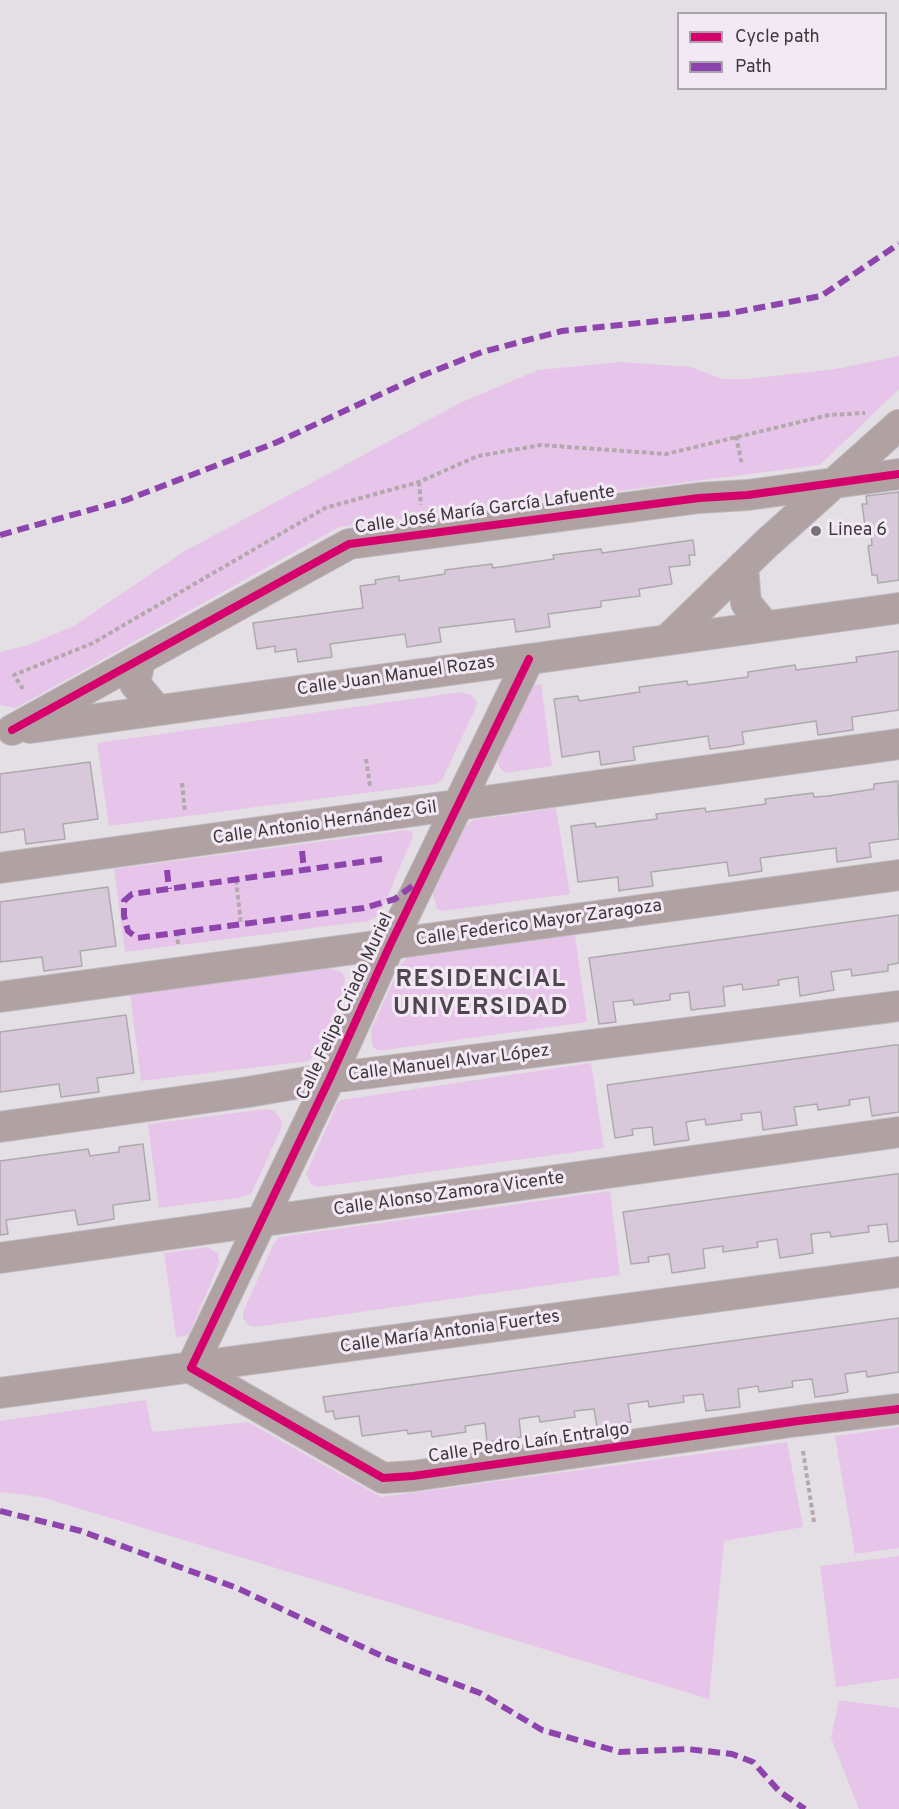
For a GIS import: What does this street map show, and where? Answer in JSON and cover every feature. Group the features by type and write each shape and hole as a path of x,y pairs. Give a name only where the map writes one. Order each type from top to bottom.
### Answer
{"street":[{"path":"668,639 743,566 899,424"},
{"name":"Calle José María García Lafuente","path":"6,731 140,660 348,544 699,498 748,495 835,484 899,474"},
{"path":"743,566 746,603 765,626"},
{"name":"Calle Juan Manuel Rozas","path":"6,731 899,608"},
{"name":"Calle Felipe Criado Muriel","path":"191,1368 330,1078 390,945 530,659"},
{"path":"140,660 135,684 157,710"},
{"name":"Calle Antonio Hernández Gil","path":"0,868 899,744"},
{"name":"Calle Federico Mayor Zaragoza","path":"0,997 899,875"},
{"name":"Calle Manuel Alvar López","path":"0,1127 248,1092 330,1078 899,1006"},
{"name":"Calle Alonso Zamora Vicente","path":"0,1258 899,1132"},
{"name":"Calle María Antonia Fuertes","path":"0,1393 899,1272"},
{"name":"Calle Pedro Laín Entralgo","path":"191,1368 382,1478 413,1476 798,1420 899,1409"}],"path":[{"path":"236,880 241,924"},
{"path":"798,1420 814,1522"}],"shaded area":[{"path":"899,356 899,389 820,465 339,527 16,708 0,705 0,652 28,645 74,626 183,552 460,403 538,370 621,362 691,367 722,379 748,379 835,369"},
{"path":"541,684 552,766 506,773 499,766 499,755 530,686"},
{"path":"461,692 471,695 477,702 476,707 442,780 436,784 109,826 97,743"},
{"path":"556,808 570,894 442,911 437,909 433,894 465,827 473,820"},
{"path":"407,830 412,832 413,836 383,908 376,917 368,921 125,952 114,869"},
{"path":"575,935 587,1022 385,1050 377,1050 372,1045 371,1030 401,964 407,958"},
{"path":"327,968 342,972 345,978 344,987 325,1038 308,1061 141,1081 130,993"},
{"path":"591,1063 604,1148 319,1187 311,1185 306,1174 337,1104 341,1100"},
{"path":"266,1109 275,1111 281,1120 282,1127 251,1194 238,1198 159,1208 148,1124"},
{"path":"610,1191 620,1275 256,1327 248,1325 243,1318 243,1312 274,1243 279,1237"},
{"path":"207,1247 218,1253 219,1263 189,1335 176,1337 164,1253"},
{"path":"146,1400 152,1432 248,1422 381,1497 787,1442 803,1527 724,1541 709,1699 41,1497 0,1492 0,1421"},
{"path":"899,1427 899,1548 855,1554 835,1436"},
{"path":"899,1556 899,1678 836,1687 820,1566"},
{"path":"839,1700 899,1708 899,1809 859,1809 831,1738"}],"building":[{"path":"899,492 899,580 878,583 877,575 872,575 868,546 872,545 871,532 866,533 862,504 867,504 866,496"},
{"path":"693,540 695,555 689,555 690,565 669,567 672,584 639,589 640,596 601,601 601,607 548,614 550,627 516,632 514,619 439,628 441,642 407,647 405,634 330,644 332,657 298,662 296,649 275,652 275,646 257,649 253,623 363,608 360,586 376,584 375,580 399,576 399,581 445,574 445,570 492,564 493,568 554,559 553,555 601,549 602,553"},
{"path":"899,651 899,710 852,717 853,730 818,735 816,721 742,732 744,744 727,747 710,749 708,736 633,747 635,760 601,765 599,751 562,757 554,699 578,696 579,701 640,692 639,687 687,681 688,685 748,677 748,672 795,665 796,670 857,662 856,657"},
{"path":"90,762 98,819 63,824 65,839 26,844 24,829 0,833 0,774"},
{"path":"898,781 899,839 869,843 871,857 837,862 836,848 760,858 762,871 729,876 727,862 651,872 653,886 619,891 618,877 578,882 571,826 595,823 596,827 657,819 656,814 705,808 706,812 766,804 765,799 813,793 814,797 828,796 874,789 874,784"},
{"path":"108,887 116,946 80,951 82,966 44,971 42,957 0,962 0,902"},
{"path":"899,915 899,963 888,965 888,971 852,976 851,969 831,972 834,990 800,996 798,977 778,980 779,985 743,990 742,984 723,987 725,1006 691,1010 689,992 670,994 670,1000 634,1005 633,1000 613,1002 616,1022 599,1024 589,958"},
{"path":"126,1015 134,1073 97,1078 99,1092 61,1097 59,1084 0,1092 0,1032"},
{"path":"899,1045 899,1112 872,1116 869,1097 849,1100 850,1105 818,1110 817,1104 794,1107 797,1125 763,1130 761,1112 741,1114 742,1120 706,1125 705,1119 686,1122 689,1140 654,1145 652,1127 632,1129 633,1135 615,1138 607,1085"},
{"path":"143,1144 150,1200 113,1205 114,1219 78,1225 75,1210 6,1220 8,1234 0,1235 0,1161 88,1149 90,1156 119,1152 119,1147"},
{"path":"899,1174 899,1241 889,1242 887,1224 868,1226 869,1232 831,1237 830,1232 811,1234 813,1253 780,1258 777,1239 757,1242 758,1247 723,1252 723,1246 703,1249 705,1268 672,1273 669,1254 648,1257 649,1262 631,1264 623,1212"},
{"path":"899,1318 899,1372 867,1377 866,1371 845,1374 848,1392 832,1395 815,1397 812,1379 792,1381 793,1387 759,1392 758,1386 738,1389 740,1407 706,1411 703,1394 683,1396 684,1402 649,1407 648,1401 628,1404 631,1422 597,1427 594,1409 574,1411 575,1417 540,1422 539,1416 519,1419 521,1437 487,1442 485,1423 465,1426 466,1432 432,1437 431,1431 408,1434 407,1430 362,1436 359,1416 335,1419 333,1411 326,1412 323,1397"}],"marked path":[{"path":"0,535 126,500 275,443 416,378 482,352 562,331 726,314 821,296 899,244"},
{"path":"302,851 304,870"},
{"path":"382,859 132,894 124,901 124,916 128,931 137,938 364,908 395,899 416,883"},
{"path":"167,870 169,889"},
{"path":"0,1511 81,1531 237,1588 384,1657 480,1693 542,1730 620,1752 687,1749 732,1754 753,1762 780,1792 805,1809"}],"cycle path":[{"path":"12,730 349,544 899,474"},
{"path":"529,659 390,945 330,1078 191,1368 383,1478 413,1476 798,1421 899,1409"}],"place":[{"name":"Linea 6","path":"816,531"}],"district":[{"name":"RESIDENCIAL UNIVERSIDAD","path":"481,995"}]}
